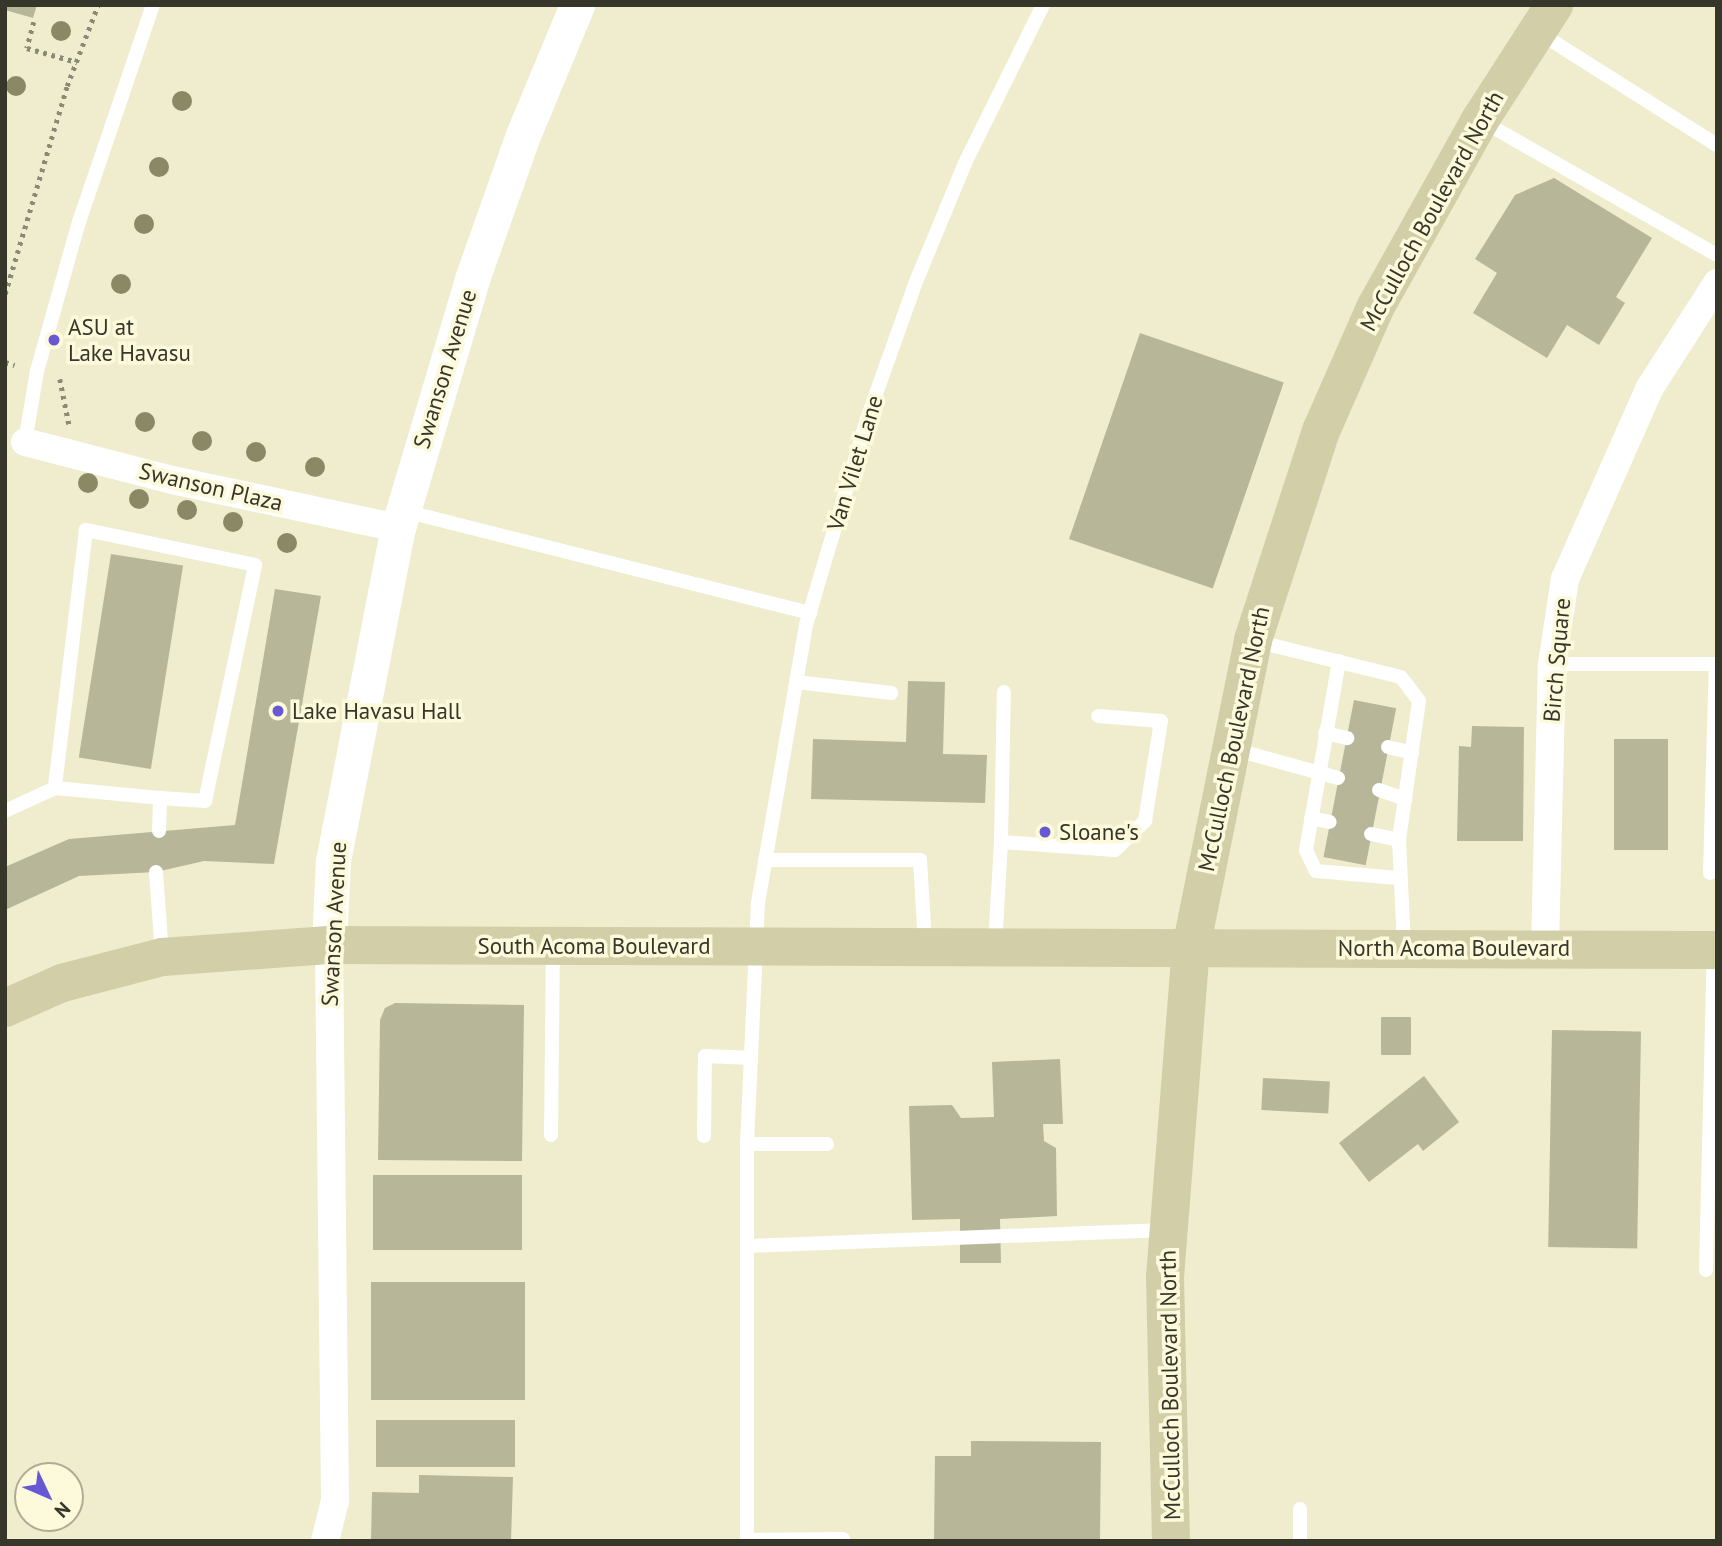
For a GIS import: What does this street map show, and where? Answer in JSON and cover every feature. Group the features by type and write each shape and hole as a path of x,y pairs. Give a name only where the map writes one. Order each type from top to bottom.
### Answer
{"main road":[{"name":"McCulloch Boulevard North","path":"1171,1541 1165,1277 1191,948 1228,748 1253,640 1321,431 1364,332 1480,120 1545,18"},
{"name":"South Acoma Boulevard","path":"5,1008 62,983 162,957 329,945 1191,948"},
{"name":"North Acoma Boulevard","path":"1191,948 1545,947 1716,950"}],"street":[{"name":"Swanson Avenue","path":"326,1541 335,1501 329,945 333,861 400,519 472,279 523,135 577,5"},
{"name":"Birch Square","path":"1545,947 1552,664 1565,579 1649,389 1717,283"},
{"name":"Swanson Plaza","path":"24,442 172,480 400,519"}],"lane":[{"path":"24,442 37,372 79,222 153,5"},
{"name":"Van Vilet Lane","path":"747,1540 747,1144 755,946 765,860 796,682 810,614 867,419 915,284 965,163 1043,5"},
{"path":"1545,18 1717,145"},
{"path":"1480,120 1717,256"},
{"path":"400,519 810,614"},
{"path":"5,811 55,788 205,801 255,565 86,530 55,788"},
{"path":"1253,640 1401,677 1419,701 1399,841 1398,878 1404,948"},
{"path":"1339,661 1306,849 1316,871 1398,878"},
{"path":"1552,664 1716,664 1710,873"},
{"path":"796,682 891,693"},
{"path":"995,947 1001,842 1004,692"},
{"path":"1001,842 1115,850 1145,821 1161,722 1098,716"},
{"path":"1325,733 1347,738"},
{"path":"1388,747 1412,753"},
{"path":"1228,748 1338,778"},
{"path":"1379,790 1405,799"},
{"path":"159,831 160,798"},
{"path":"1311,818 1330,822"},
{"path":"1371,834 1399,841"},
{"path":"765,860 920,860 925,947"},
{"path":"156,872 162,957"},
{"path":"551,1135 553,946"},
{"path":"1706,1270 1716,950"},
{"path":"704,1136 705,1056 751,1058"},
{"path":"747,1144 827,1144"},
{"path":"747,1247 1169,1230"},
{"path":"1300,1509 1300,1541"},
{"path":"747,1540 843,1539"}],"path":[{"path":"5,294 76,62 99,5"},
{"path":"34,22 27,48 76,62"}],"building":[{"path":"5,5 37,5 33,18 5,10"},
{"path":"1554,178 1652,238 1616,297 1625,303 1599,345 1567,325 1547,358 1473,313 1497,273 1475,259 1515,195"},
{"path":"1140,333 1284,382 1213,589 1069,539"},
{"path":"111,554 183,565 151,769 79,757"},
{"name":"Lake Havasu Hall","path":"275,589 321,596 274,864 204,861 156,872 79,876 5,910 5,867 69,839 235,825"},
{"path":"908,681 945,682 943,754 987,755 985,803 811,799 813,739 906,742"},
{"path":"1354,700 1396,708 1366,865 1323,857"},
{"path":"1472,726 1524,727 1523,841 1457,841 1459,746 1471,747"},
{"path":"1614,739 1668,739 1668,850 1614,850"},
{"path":"395,1003 524,1005 522,1161 378,1160 380,1020 385,1008"},
{"path":"1381,1017 1411,1017 1411,1055 1381,1055"},
{"path":"1552,1030 1641,1032 1637,1249 1548,1247"},
{"path":"1060,1059 1063,1124 1043,1124 1044,1141 1056,1148 1057,1216 1000,1219 1001,1263 960,1263 960,1219 912,1220 909,1106 952,1105 961,1118 994,1117 992,1062"},
{"path":"1424,1076 1459,1122 1423,1151 1418,1144 1369,1182 1339,1143"},
{"path":"1263,1078 1330,1082 1328,1113 1261,1110"},
{"path":"373,1175 522,1175 522,1250 373,1250"},
{"path":"371,1282 525,1282 525,1400 371,1400"},
{"path":"376,1420 515,1420 515,1467 376,1467"},
{"path":"971,1441 1101,1442 1100,1541 934,1541 935,1456 971,1456"},
{"path":"419,1475 513,1477 511,1541 371,1541 372,1492 419,1493"}],"place":[{"name":"ASU at Lake Havasu","path":"54,340"},
{"name":"Lake Havasu Hall","path":"278,711"},
{"name":"Sloane's","path":"1045,832"}]}
